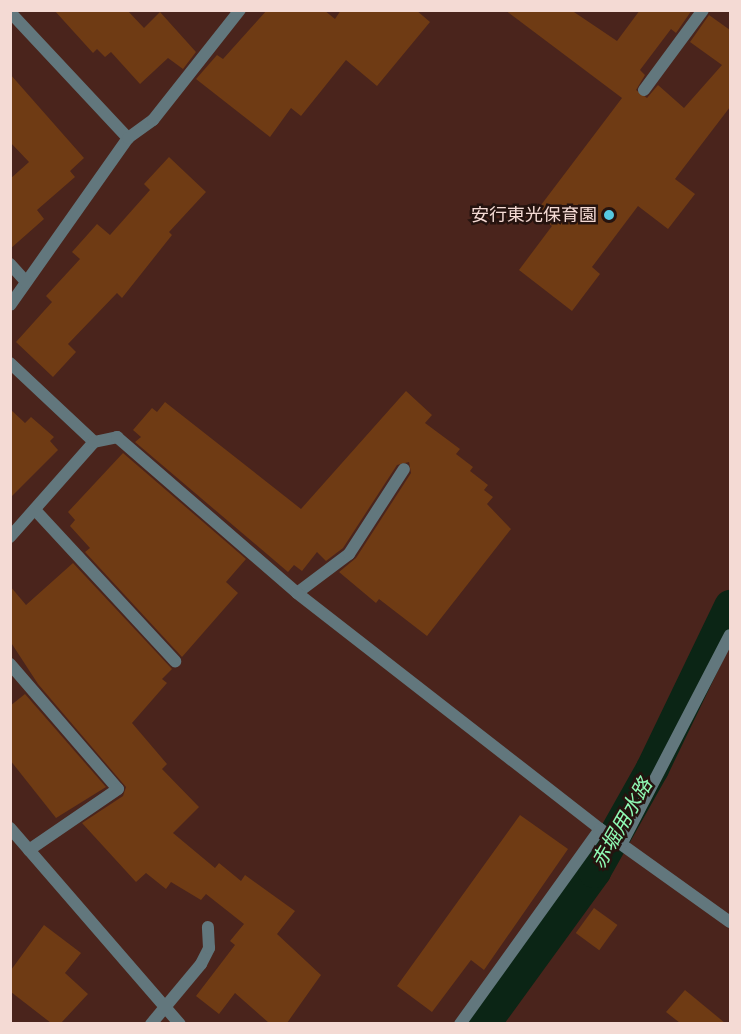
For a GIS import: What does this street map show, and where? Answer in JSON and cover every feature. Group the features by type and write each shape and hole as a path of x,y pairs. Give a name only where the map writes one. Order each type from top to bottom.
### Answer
{"street":[{"path":"10,305 128,138 153,120 240,10"},
{"path":"644,90 704,10"},
{"path":"10,12 128,138"},
{"path":"10,264 26,282"},
{"path":"10,363 94,442"},
{"path":"10,537 36,511 94,442 117,437 297,593 600,829 730,922"},
{"path":"297,593 349,554 404,469"},
{"path":"36,511 175,661"},
{"path":"622,843 730,635"},
{"path":"10,664 118,789 29,850"},
{"path":"10,828 180,1023"},
{"path":"460,1023 600,829"},
{"path":"151,1023 201,964 209,948 208,927"}],"building":[{"path":"54,10 127,10 144,28 160,12 196,52 183,69 168,58 140,84 111,52 105,57 97,49 93,53"},
{"path":"267,10 324,10 335,19 341,10 416,10 430,22 377,86 346,60 301,116 291,108 270,137 196,79 217,55 223,59"},
{"path":"505,10 571,10 617,41 640,10 692,10 676,33 671,29 640,70 645,75 636,90 647,98 658,85 684,108 722,65 690,42 709,15 730,30 730,107 675,179 695,194 668,229 638,206 592,267 600,274 572,311 519,270 552,226 535,213 622,98"},
{"path":"10,74 84,158 70,171 75,177 37,210 44,219 10,249 10,179 29,162 10,142"},
{"path":"169,157 206,192 169,232 172,235 122,298 117,293 68,344 76,352 53,377 16,342 52,302 46,296 80,259 72,252 97,224 110,235 150,190 144,184"},
{"path":"406,391 432,415 425,423 460,449 456,454 473,467 470,471 488,485 484,490 493,497 487,504 511,529 427,636 379,599 376,603 339,572 356,558 411,473 409,462 397,465 343,548 326,561 317,552 302,571 294,565 288,572 135,442 141,437 133,430 152,408 157,412 165,402 301,509"},
{"path":"10,409 25,423 31,417 54,437 50,441 58,450 10,498"},
{"path":"123,453 246,559 226,582 238,593 182,657 85,552 90,548 70,526 75,520 68,512"},
{"path":"73,563 172,669 162,679 167,683 132,723 167,764 162,769 199,807 173,833 215,868 219,863 241,881 245,875 295,911 277,934 321,975 287,1023 269,1023 235,993 219,1014 196,996 235,945 230,941 244,924 206,894 201,900 171,882 166,889 146,873 136,882 82,823 123,796 126,787 38,684 10,641 10,586 26,605"},
{"path":"25,694 106,787 56,818 10,760 10,706"},
{"path":"520,815 568,849 484,970 471,960 432,1012 397,986"},
{"path":"594,908 617,925 599,950 576,933"},
{"path":"44,925 81,953 65,973 88,994 61,1023 51,1023 11,992 11,970"},
{"path":"685,990 725,1023 680,1023 666,1012"}],"waterway":[{"name":"赤堀用水路","path":"483,1024 594,871 652,768 730,606"}],"place":[{"name":"安行東光保育園","path":"609,215"}]}
